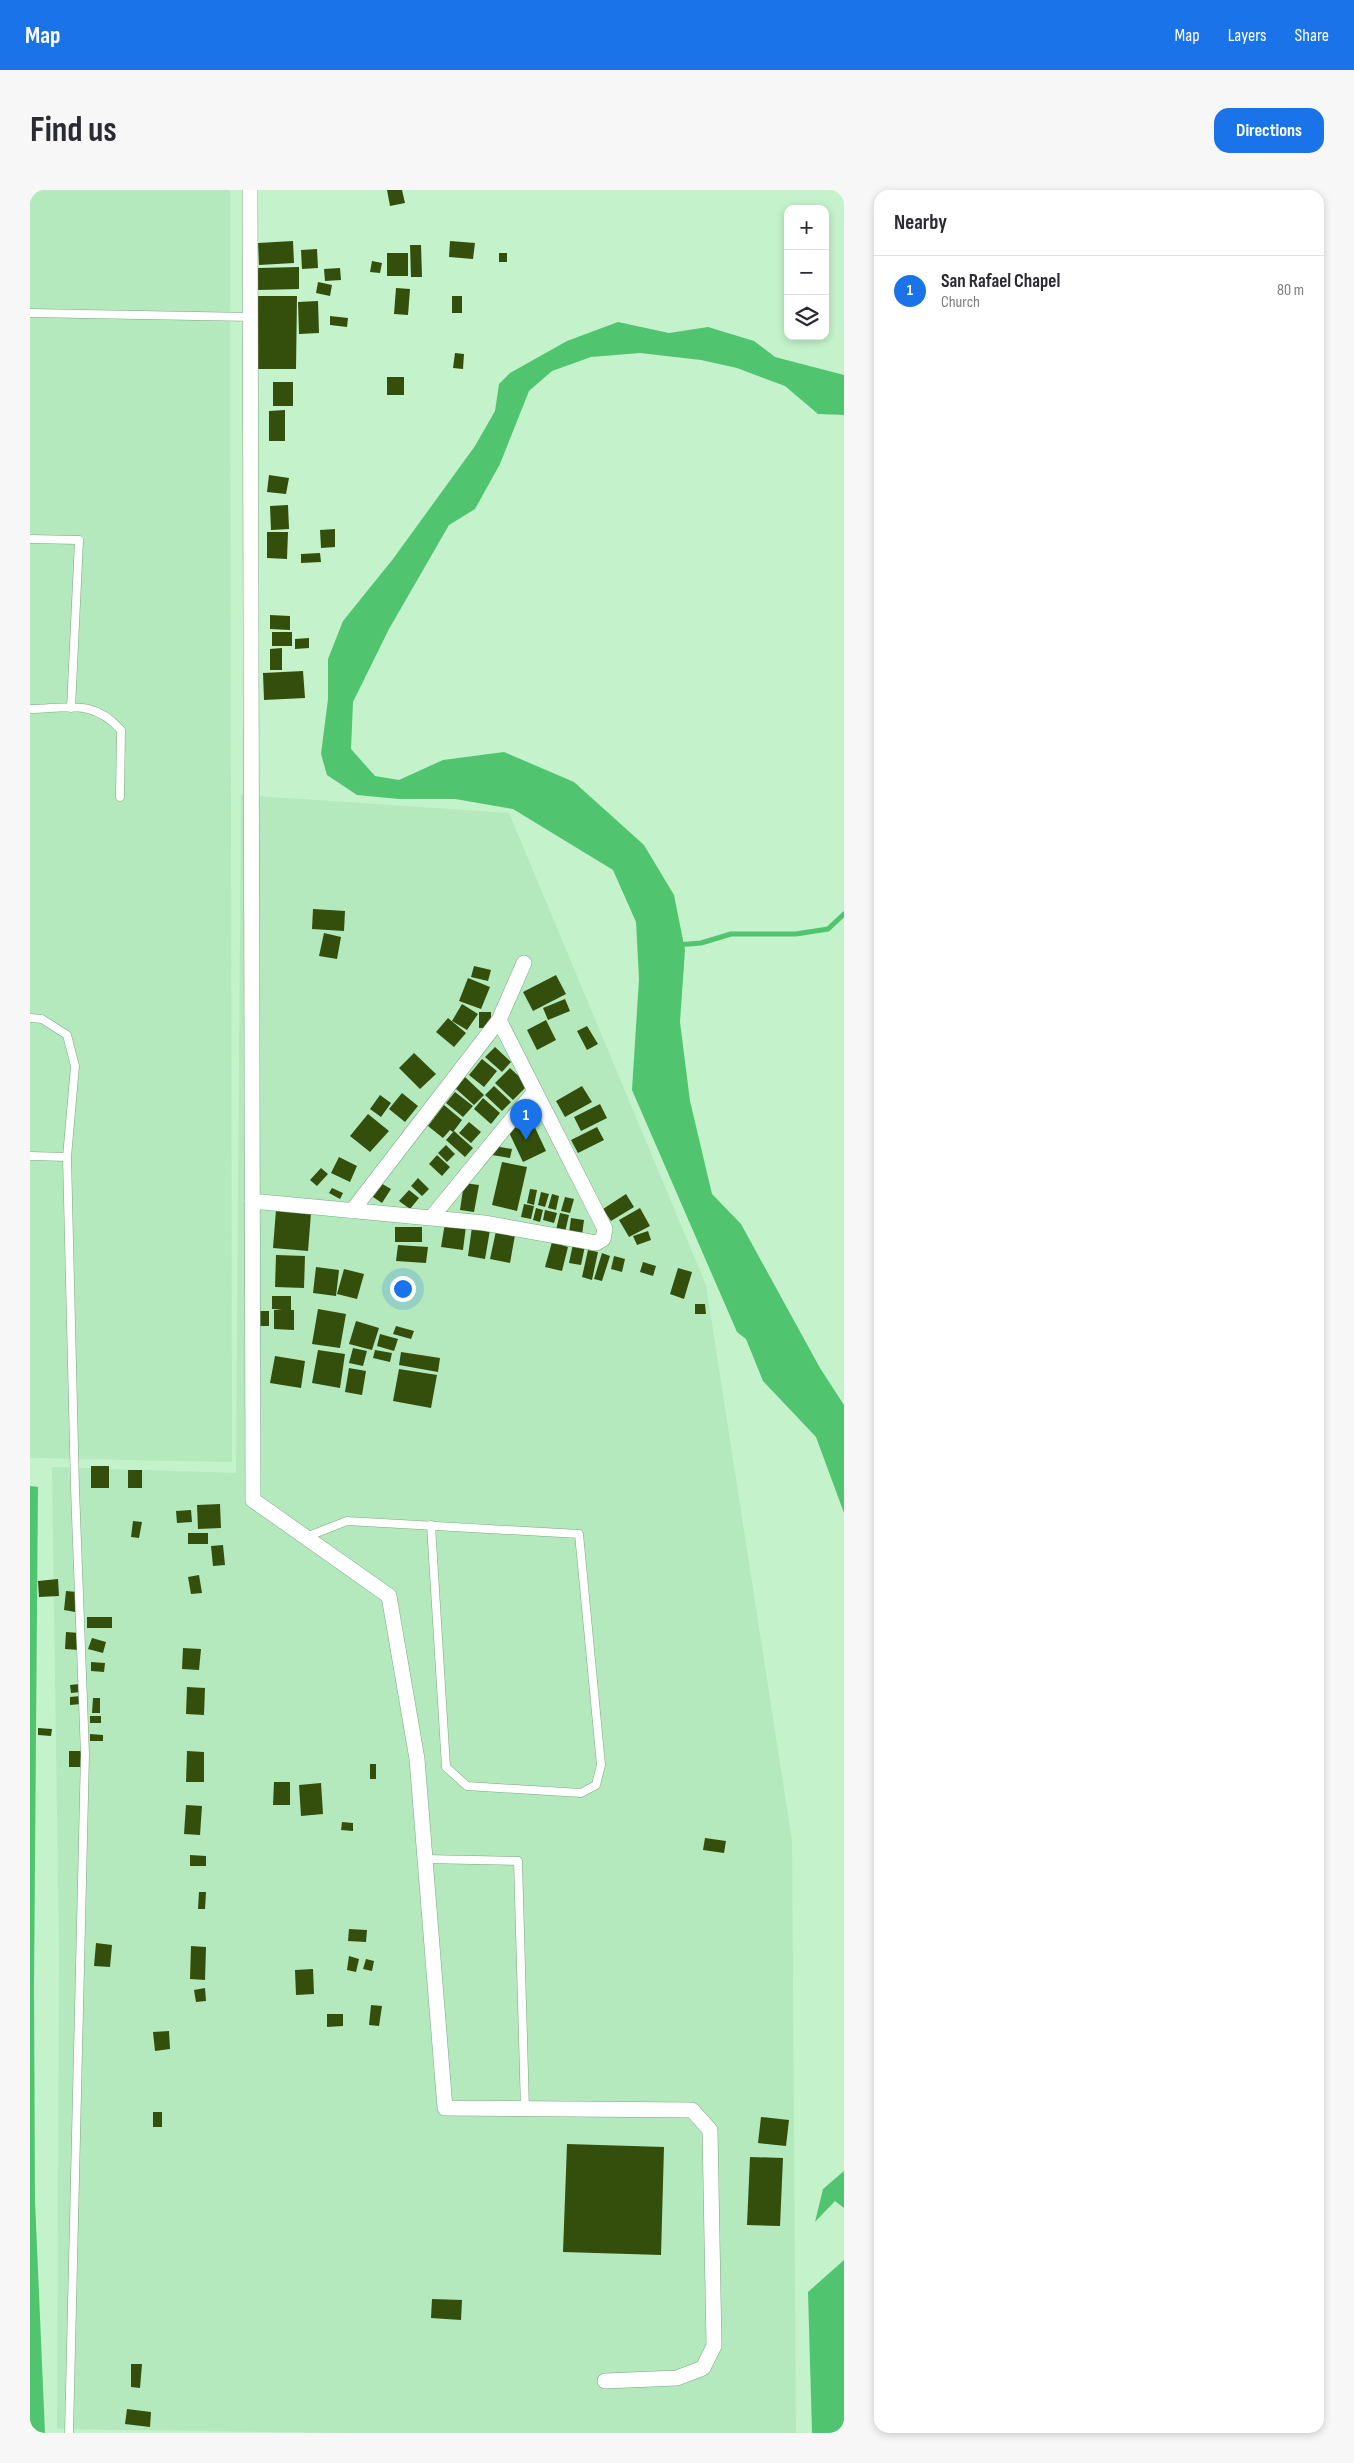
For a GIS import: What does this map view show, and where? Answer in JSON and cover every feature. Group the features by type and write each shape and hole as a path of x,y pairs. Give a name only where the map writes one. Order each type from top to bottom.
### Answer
{"street":[{"path":"250,190 253,1500 389,1596 417,1759 446,2108 692,2110 710,2130 714,2346 703,2368 677,2378 605,2381"},
{"path":"352,1211 499,1020 524,963"},
{"path":"252,1201 484,1223 596,1243 603,1239 605,1229 499,1020"},
{"path":"431,1218 535,1091"}],"lane":[{"path":"30,314 250,317"},
{"path":"30,539 79,540 71,708"},
{"path":"30,709 86,707 108,716 121,730 120,797"},
{"path":"30,1018 42,1019 67,1035 75,1066 67,1157 75,1489 85,1754 69,2433"},
{"path":"30,1156 67,1157"},
{"path":"306,1538 347,1521 431,1525 579,1534 601,1765 596,1785 581,1792 467,1786 446,1767 431,1525"},
{"path":"424,1859 518,1862 525,2109"}],"shaded area":[{"path":"30,190 230,190 232,1462 30,1458"},
{"path":"618,322 669,333 708,327 754,341 775,357 844,375 844,415 818,414 785,386 737,368 701,360 640,353 591,357 552,371 529,391 500,464 475,509 449,525 389,629 353,702 351,749 375,776 399,780 443,760 504,752 574,782 644,845 674,895 685,950 680,1022 690,1101 712,1194 741,1224 820,1368 844,1405 844,1513 816,1437 763,1381 746,1339 737,1332 632,1090 639,979 636,922 613,870 513,809 455,799 399,799 357,795 327,775 321,754 328,699 328,659 343,621 393,559 475,446 495,411 499,384 510,373 567,341"},
{"path":"241,795 509,813 706,1285 792,1841 796,2433 351,2433 57,2429 59,1951 52,1467 236,1473"},
{"path":"30,1486 38,1487 34,1987 35,2201 45,2433 30,2433"},
{"path":"844,2171 844,2208 835,2201 815,2222 823,2189"},
{"path":"844,2260 844,2433 812,2433 808,2292"}],"building":[{"path":"387,190 402,190 405,203 390,206"},
{"path":"293,241 294,263 259,265 258,243"},
{"path":"450,241 475,243 473,259 449,257"},
{"path":"410,245 421,245 422,277 411,277"},
{"path":"317,249 318,268 302,269 301,250"},
{"path":"387,253 408,253 408,276 387,276"},
{"path":"499,253 507,253 507,262 499,262"},
{"path":"372,261 382,263 380,273 370,272"},
{"path":"299,267 299,289 258,290 258,268"},
{"path":"340,268 341,280 325,281 324,269"},
{"path":"318,282 332,285 330,296 316,293"},
{"path":"396,288 410,289 408,315 394,314"},
{"path":"258,296 297,296 296,369 257,369"},
{"path":"452,296 462,296 462,313 452,313"},
{"path":"318,301 319,333 299,334 298,302"},
{"path":"330,316 348,318 347,327 330,325"},
{"path":"455,353 464,354 463,369 453,368"},
{"path":"387,377 404,377 404,395 387,395"},
{"path":"273,382 293,382 293,406 273,406"},
{"path":"285,410 285,441 269,441 269,411"},
{"path":"269,475 289,478 286,494 267,492"},
{"path":"288,505 289,529 271,530 270,506"},
{"path":"335,529 335,547 321,548 320,530"},
{"path":"267,532 288,532 287,559 267,558"},
{"path":"320,553 321,562 301,563 301,554"},
{"path":"270,615 290,616 290,630 270,629"},
{"path":"272,632 292,632 292,646 272,646"},
{"path":"309,638 309,648 295,649 295,639"},
{"path":"282,648 282,670 270,670 270,649"},
{"path":"303,671 305,698 264,700 263,673"},
{"path":"313,909 345,911 344,931 312,929"},
{"path":"324,933 341,937 337,959 319,956"},
{"path":"474,966 491,970 488,981 471,977"},
{"path":"556,975 566,994 533,1011 523,992"},
{"path":"468,978 490,987 481,1009 459,1001"},
{"path":"565,999 570,1011 548,1020 543,1008"},
{"path":"462,1004 478,1014 467,1030 452,1021"},
{"path":"479,1012 491,1012 491,1028 479,1028"},
{"path":"448,1018 466,1033 454,1047 436,1032"},
{"path":"546,1020 556,1040 537,1050 527,1030"},
{"path":"587,1026 598,1044 587,1050 577,1031"},
{"path":"495,1047 511,1062 502,1072 485,1057"},
{"path":"414,1053 436,1074 420,1089 399,1068"},
{"path":"482,1059 497,1071 484,1087 469,1075"},
{"path":"510,1068 528,1085 513,1100 495,1083"},
{"path":"465,1077 484,1095 474,1105 455,1088"},
{"path":"494,1086 511,1102 502,1111 485,1095"},
{"path":"582,1086 592,1102 565,1117 556,1101"},
{"path":"455,1092 473,1106 463,1117 446,1103"},
{"path":"402,1093 418,1106 405,1122 389,1109"},
{"path":"380,1095 391,1103 381,1117 370,1109"},
{"path":"483,1098 500,1113 491,1124 474,1109"},
{"path":"600,1104 607,1118 581,1131 574,1117"},
{"path":"444,1105 462,1120 453,1132 450,1130 443,1138 428,1126"},
{"path":"368,1114 389,1131 370,1152 350,1136"},
{"path":"530,1117 546,1151 523,1162 507,1128"},
{"path":"469,1122 481,1132 471,1143 459,1133"},
{"path":"597,1127 604,1140 578,1153 571,1140"},
{"path":"454,1131 473,1148 465,1157 446,1140"},
{"path":"446,1145 455,1154 447,1162 438,1153"},
{"path":"494,1146 512,1149 510,1158 492,1155"},
{"path":"437,1155 450,1167 442,1176 429,1164"},
{"path":"339,1157 357,1166 350,1182 331,1173"},
{"path":"502,1162 527,1167 517,1211 492,1205"},
{"path":"321,1168 328,1174 317,1186 310,1180"},
{"path":"418,1178 429,1189 422,1196 411,1186"},
{"path":"379,1182 391,1189 382,1203 370,1195"},
{"path":"464,1183 479,1185 474,1212 460,1210"},
{"path":"332,1188 343,1193 340,1199 329,1193"},
{"path":"530,1189 537,1190 534,1205 527,1203"},
{"path":"409,1190 419,1198 410,1209 399,1201"},
{"path":"541,1192 549,1194 545,1207 538,1205"},
{"path":"552,1194 559,1196 556,1210 548,1208"},
{"path":"626,1194 634,1207 611,1221 603,1209"},
{"path":"565,1197 574,1199 570,1213 561,1211"},
{"path":"524,1204 534,1206 531,1219 521,1217"},
{"path":"536,1208 543,1210 540,1222 533,1220"},
{"path":"640,1208 650,1226 629,1237 619,1220"},
{"path":"276,1210 311,1213 308,1251 273,1248"},
{"path":"545,1210 557,1213 554,1223 543,1220"},
{"path":"560,1213 569,1215 565,1232 556,1230"},
{"path":"571,1218 584,1220 582,1235 569,1233"},
{"path":"445,1223 466,1226 463,1250 441,1247"},
{"path":"395,1227 422,1227 422,1242 395,1242"},
{"path":"472,1227 490,1230 485,1259 468,1256"},
{"path":"496,1231 515,1235 510,1263 490,1259"},
{"path":"648,1231 651,1240 637,1245 633,1236"},
{"path":"552,1242 568,1247 562,1271 545,1267"},
{"path":"573,1244 585,1246 581,1265 569,1263"},
{"path":"398,1245 428,1247 426,1263 396,1261"},
{"path":"588,1250 598,1252 592,1280 582,1277"},
{"path":"602,1253 610,1256 602,1281 594,1279"},
{"path":"276,1255 305,1256 304,1288 275,1287"},
{"path":"614,1256 625,1259 622,1272 611,1269"},
{"path":"643,1262 656,1266 653,1276 640,1272"},
{"path":"316,1267 339,1270 336,1296 313,1293"},
{"path":"678,1268 692,1272 684,1299 670,1294"},
{"path":"344,1269 364,1274 357,1299 337,1294"},
{"path":"272,1296 291,1296 291,1310 294,1310 294,1330 274,1329 274,1310 282,1309 272,1309"},
{"path":"695,1304 705,1304 706,1314 695,1314"},
{"path":"318,1309 346,1314 340,1348 312,1344"},
{"path":"256,1311 269,1311 269,1326 257,1326"},
{"path":"356,1321 379,1328 372,1350 349,1344"},
{"path":"396,1326 414,1331 411,1339 393,1334"},
{"path":"380,1334 398,1339 394,1351 377,1346"},
{"path":"353,1348 367,1351 363,1366 349,1363"},
{"path":"318,1350 345,1354 340,1388 312,1383"},
{"path":"375,1350 392,1353 390,1362 373,1358"},
{"path":"401,1352 440,1358 438,1372 399,1365"},
{"path":"275,1356 305,1361 301,1388 270,1383"},
{"path":"349,1368 366,1371 362,1395 345,1392"},
{"path":"399,1369 437,1375 431,1408 393,1401"},
{"path":"91,1466 109,1466 109,1488 91,1488"},
{"path":"128,1470 142,1470 142,1488 128,1488"},
{"path":"220,1504 221,1528 198,1529 197,1505"},
{"path":"191,1510 192,1522 177,1523 176,1511"},
{"path":"133,1521 142,1522 139,1538 131,1537"},
{"path":"188,1533 208,1533 208,1544 188,1544"},
{"path":"223,1545 225,1565 213,1566 211,1546"},
{"path":"199,1575 202,1593 191,1594 188,1577"},
{"path":"58,1579 59,1596 39,1597 38,1581"},
{"path":"66,1591 77,1592 75,1612 64,1610"},
{"path":"87,1617 112,1617 112,1628 87,1628"},
{"path":"66,1632 80,1633 79,1650 65,1649"},
{"path":"92,1638 106,1642 103,1653 88,1649"},
{"path":"183,1648 201,1649 199,1670 182,1669"},
{"path":"91,1662 105,1663 104,1672 91,1671"},
{"path":"80,1684 81,1692 71,1693 70,1685"},
{"path":"187,1687 205,1688 204,1715 186,1714"},
{"path":"81,1696 81,1704 70,1705 70,1697"},
{"path":"93,1698 100,1698 100,1713 92,1713"},
{"path":"90,1716 101,1716 101,1723 90,1723"},
{"path":"38,1728 52,1729 51,1736 38,1735"},
{"path":"90,1734 103,1735 103,1741 90,1741"},
{"path":"69,1751 82,1751 82,1767 69,1767"},
{"path":"187,1751 204,1752 204,1782 186,1782"},
{"path":"370,1764 376,1764 376,1779 370,1779"},
{"path":"274,1782 290,1782 290,1805 273,1805"},
{"path":"321,1783 323,1814 301,1816 299,1785"},
{"path":"186,1805 202,1806 200,1835 184,1834"},
{"path":"342,1822 353,1823 353,1831 341,1830"},
{"path":"705,1838 726,1841 724,1853 703,1850"},
{"path":"190,1855 206,1856 206,1866 190,1866"},
{"path":"199,1892 206,1892 205,1909 198,1909"},
{"path":"349,1929 367,1930 366,1942 348,1941"},
{"path":"96,1943 112,1945 110,1967 94,1966"},
{"path":"191,1946 206,1947 205,1980 190,1979"},
{"path":"349,1956 359,1959 356,1972 347,1970"},
{"path":"366,1959 374,1961 372,1971 363,1969"},
{"path":"313,1969 314,1994 296,1995 295,1970"},
{"path":"205,1988 206,2001 196,2002 194,1990"},
{"path":"371,2005 382,2006 379,2026 369,2025"},
{"path":"327,2014 343,2014 343,2026 327,2027"},
{"path":"169,2031 170,2049 155,2051 153,2032"},
{"path":"153,2112 162,2112 162,2127 153,2127"},
{"path":"761,2117 789,2120 786,2146 758,2143"},
{"path":"567,2144 664,2147 661,2255 563,2252"},
{"path":"750,2157 783,2158 780,2226 747,2225"},
{"path":"432,2299 462,2300 461,2320 431,2318"},
{"path":"131,2364 142,2364 140,2388 131,2387"},
{"path":"127,2409 151,2412 150,2427 125,2424"}],"waterway":[{"path":"677,945 701,943 731,934 796,934 828,929 844,914"}],"place":[{"name":"San Rafael Chapel","path":"526,1140"}]}
